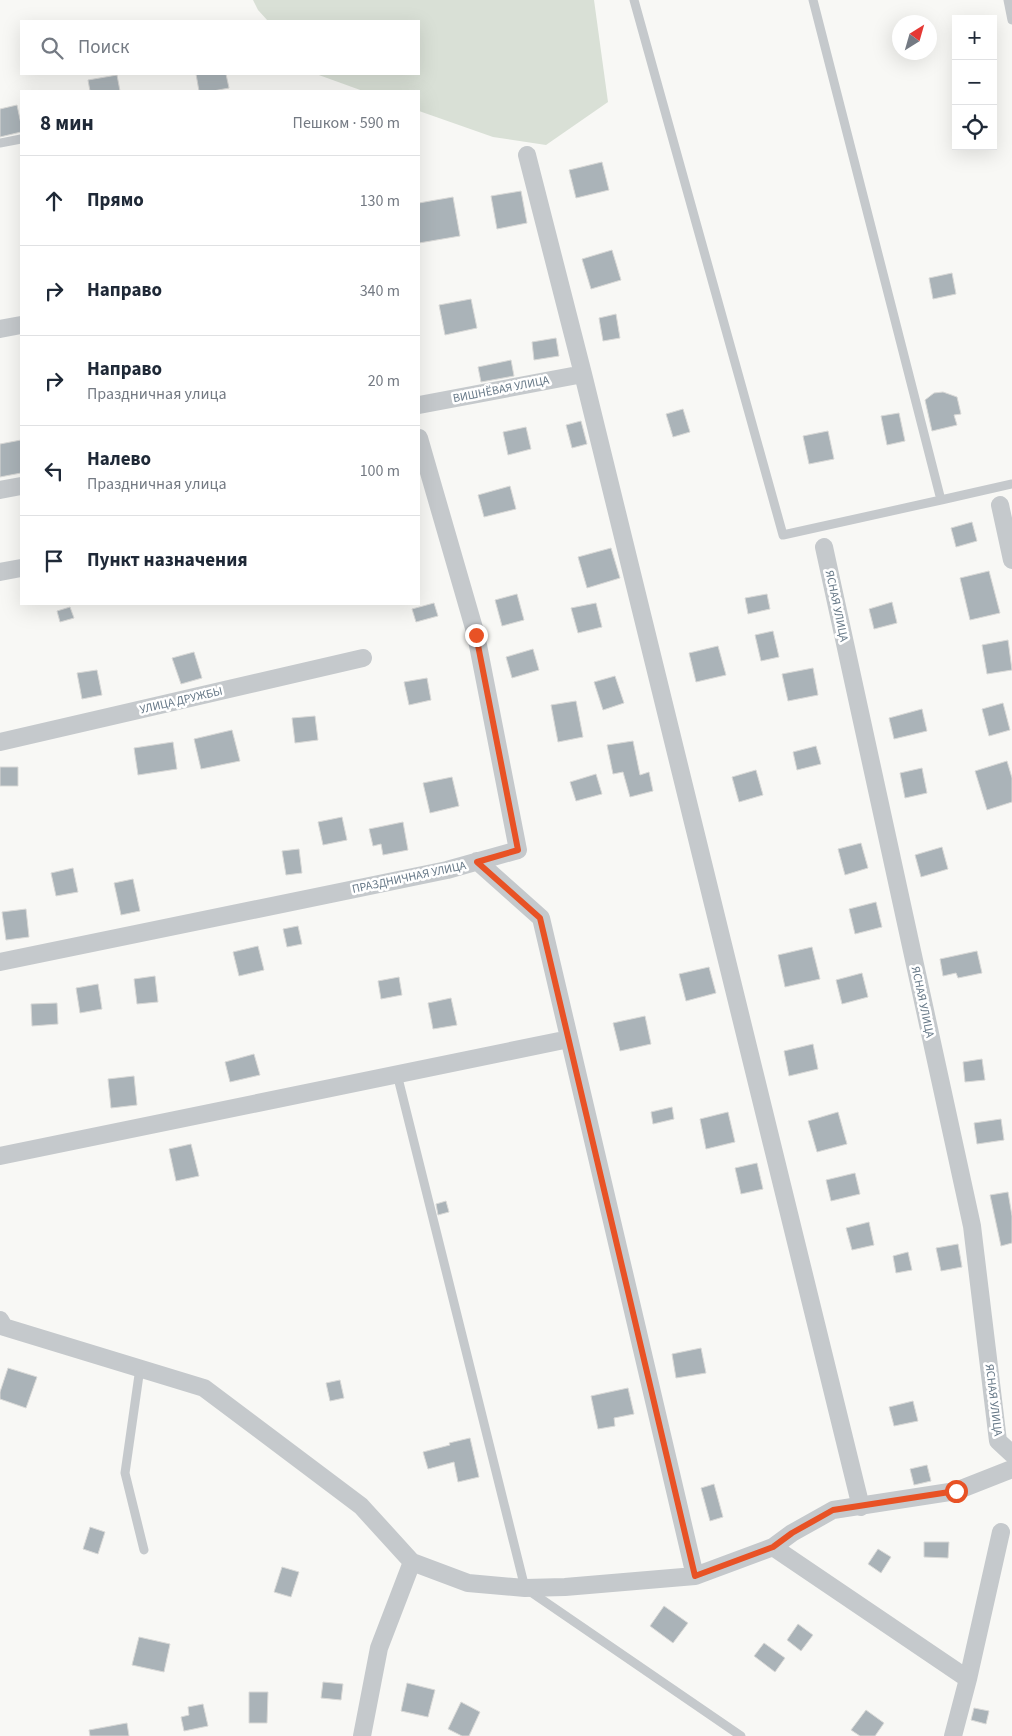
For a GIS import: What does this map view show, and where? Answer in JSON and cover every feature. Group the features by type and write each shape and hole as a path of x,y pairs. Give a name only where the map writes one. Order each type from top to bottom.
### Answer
{"street":[{"path":"527,155 583,374 861,1507"},
{"path":"0,329 20,325"},
{"name":"ВИШНЁВАЯ УЛИЦА","path":"420,405 583,374"},
{"name":"ПРАЗДНИЧНАЯ УЛИЦА","path":"0,962 447,870 518,850 476,635 420,441"},
{"path":"0,490 20,486"},
{"path":"1000,505 1012,560"},
{"name":"ЯСНАЯ УЛИЦА","path":"824,547 972,1226 998,1441 1012,1454"},
{"path":"0,572 20,568"},
{"name":"УЛИЦА ДРУЖБЫ","path":"0,742 363,658"},
{"path":"477,862 540,918 695,1576"},
{"path":"0,1156 569,1039"},
{"path":"0,1320 4,1327 204,1388 361,1506 412,1562 468,1583 525,1588 565,1587 695,1576 773,1547 792,1533 833,1510 956,1491 1012,1469"},
{"path":"953,1736 968,1679 1000,1532"},
{"path":"773,1547 968,1679"},
{"path":"362,1736 379,1648 412,1562"}],"lane":[{"path":"634,0 783,535 1012,484"},
{"path":"813,0 941,500"},
{"path":"1008,0 1012,20"},
{"path":"0,143 20,139"},
{"path":"397,1074 525,1588 741,1736"},
{"path":"140,1368 125,1474 144,1550"}],"shaded area":[{"path":"253,0 594,0 608,102 546,145 493,137 420,111 420,90 360,90 319,75 420,75 420,20 267,20 258,10"}],"building":[{"path":"117,75 120,90 90,90 88,80"},
{"path":"196,75 226,75 229,88 199,90"},
{"path":"17,105 20,132 0,137 0,109"},
{"path":"602,162 609,190 576,198 569,170"},
{"path":"521,191 527,223 497,229 491,196"},
{"path":"453,197 460,236 420,243 420,203"},
{"path":"612,250 621,280 591,289 582,259"},
{"path":"952,273 956,294 933,299 929,278"},
{"path":"471,299 477,328 445,335 439,305"},
{"path":"616,314 620,338 603,341 599,318"},
{"path":"556,338 559,356 534,360 532,342"},
{"path":"511,360 514,376 481,382 478,367"},
{"path":"943,392 957,397 961,414 954,415 957,425 932,431 925,400 934,393"},
{"path":"683,409 690,432 673,437 666,414"},
{"path":"899,413 905,441 887,445 881,416"},
{"path":"581,421 587,444 572,448 566,425"},
{"path":"526,427 531,449 508,455 503,432"},
{"path":"828,431 834,459 809,464 803,436"},
{"path":"20,440 20,473 0,477 0,444"},
{"path":"510,486 516,509 484,517 478,495"},
{"path":"972,522 977,541 956,547 951,528"},
{"path":"611,548 620,578 587,588 578,557"},
{"path":"989,571 1000,613 970,620 960,578"},
{"path":"517,594 524,620 502,626 495,600"},
{"path":"767,594 770,609 748,614 745,598"},
{"path":"892,602 897,623 874,629 869,609"},
{"path":"434,603 438,616 416,622 412,609"},
{"path":"596,603 602,627 578,633 571,608"},
{"path":"70,607 74,618 60,622 57,611"},
{"path":"773,631 779,657 761,661 755,635"},
{"path":"1008,640 1012,670 987,674 982,645"},
{"path":"718,646 726,675 696,682 689,653"},
{"path":"533,649 539,670 512,678 506,657"},
{"path":"194,652 202,678 181,684 172,658"},
{"path":"813,668 818,695 788,701 782,674"},
{"path":"97,670 102,695 82,699 77,673"},
{"path":"615,676 624,703 603,710 594,682"},
{"path":"427,678 431,700 409,705 404,682"},
{"path":"576,701 583,737 558,742 551,705"},
{"path":"1003,703 1010,730 989,736 982,709"},
{"path":"922,709 927,731 894,739 889,718"},
{"path":"315,716 318,740 295,743 292,718"},
{"path":"232,730 240,761 201,769 194,739"},
{"path":"633,741 640,775 649,772 653,791 630,797 623,772 613,774 607,745"},
{"path":"173,742 177,769 138,775 134,748"},
{"path":"816,746 821,764 797,770 793,752"},
{"path":"1007,761 1012,778 1012,802 987,810 975,771"},
{"path":"0,767 18,767 18,786 0,786"},
{"path":"922,768 927,793 905,798 900,773"},
{"path":"756,770 763,795 739,802 732,777"},
{"path":"596,774 602,794 576,801 570,782"},
{"path":"452,777 459,806 430,813 423,783"},
{"path":"342,817 347,840 323,845 318,822"},
{"path":"403,822 408,850 383,855 381,844 373,846 369,829"},
{"path":"861,843 868,868 845,875 838,849"},
{"path":"942,847 948,869 921,877 915,855"},
{"path":"299,849 302,873 286,875 282,851"},
{"path":"73,868 78,892 56,896 51,873"},
{"path":"133,879 140,911 121,915 114,883"},
{"path":"876,902 882,927 855,934 849,909"},
{"path":"26,909 29,937 6,940 2,912"},
{"path":"298,926 302,944 287,947 283,929"},
{"path":"258,946 264,970 239,976 233,952"},
{"path":"812,947 820,979 785,987 778,955"},
{"path":"977,951 982,973 958,978 956,973 943,976 940,959"},
{"path":"709,967 716,993 686,1001 679,974"},
{"path":"862,973 868,997 842,1004 836,980"},
{"path":"155,976 158,1002 137,1004 134,979"},
{"path":"399,977 402,995 381,999 378,981"},
{"path":"98,984 102,1009 80,1013 76,988"},
{"path":"451,998 457,1025 433,1029 428,1003"},
{"path":"57,1003 58,1024 32,1026 31,1004"},
{"path":"645,1016 651,1044 620,1051 613,1023"},
{"path":"813,1044 818,1069 789,1076 784,1051"},
{"path":"254,1054 260,1075 230,1082 225,1062"},
{"path":"982,1059 985,1080 965,1082 963,1062"},
{"path":"134,1076 137,1105 111,1108 108,1079"},
{"path":"672,1107 674,1119 653,1124 651,1112"},
{"path":"728,1112 735,1142 706,1149 700,1119"},
{"path":"838,1112 847,1144 817,1152 808,1121"},
{"path":"1001,1119 1004,1140 977,1144 974,1123"},
{"path":"191,1144 199,1176 176,1181 169,1149"},
{"path":"757,1163 763,1189 741,1194 735,1168"},
{"path":"855,1173 860,1194 831,1201 826,1180"},
{"path":"1008,1192 1012,1216 1012,1243 1001,1246 990,1195"},
{"path":"446,1201 449,1212 438,1215 436,1204"},
{"path":"869,1222 874,1245 852,1250 846,1228"},
{"path":"958,1244 962,1267 941,1271 936,1248"},
{"path":"908,1252 912,1270 896,1273 893,1256"},
{"path":"701,1348 706,1373 676,1378 672,1354"},
{"path":"8,1368 37,1377 26,1408 0,1399 0,1392"},
{"path":"340,1380 344,1398 330,1401 326,1383"},
{"path":"628,1388 634,1414 614,1418 615,1426 598,1429 591,1396"},
{"path":"913,1401 918,1421 894,1426 889,1407"},
{"path":"470,1438 479,1477 458,1482 454,1462 428,1469 423,1452"},
{"path":"927,1465 931,1481 914,1485 910,1469"},
{"path":"714,1484 723,1517 710,1521 701,1488"},
{"path":"90,1527 105,1532 98,1554 83,1549"},
{"path":"924,1542 949,1542 948,1558 924,1557"},
{"path":"878,1549 891,1557 881,1573 868,1564"},
{"path":"282,1567 299,1572 291,1597 274,1592"},
{"path":"664,1606 688,1623 673,1643 650,1626"},
{"path":"798,1624 813,1635 801,1651 787,1640"},
{"path":"139,1637 170,1644 164,1672 132,1665"},
{"path":"764,1643 785,1658 775,1672 754,1656"},
{"path":"323,1682 343,1684 341,1700 321,1698"},
{"path":"407,1683 435,1690 428,1717 401,1711"},
{"path":"249,1692 268,1692 267,1723 249,1723"},
{"path":"461,1702 480,1712 469,1736 462,1736 448,1729"},
{"path":"203,1704 208,1726 184,1731 181,1717 189,1715 188,1707"},
{"path":"974,1708 989,1711 986,1724 971,1720"},
{"path":"866,1710 884,1723 875,1736 860,1736 851,1730"},
{"path":"127,1723 129,1736 90,1736 89,1730"}],"route":[{"path":"476,635 518,850 477,862 540,918 695,1576 773,1547 792,1533 833,1510 956,1491"}]}
